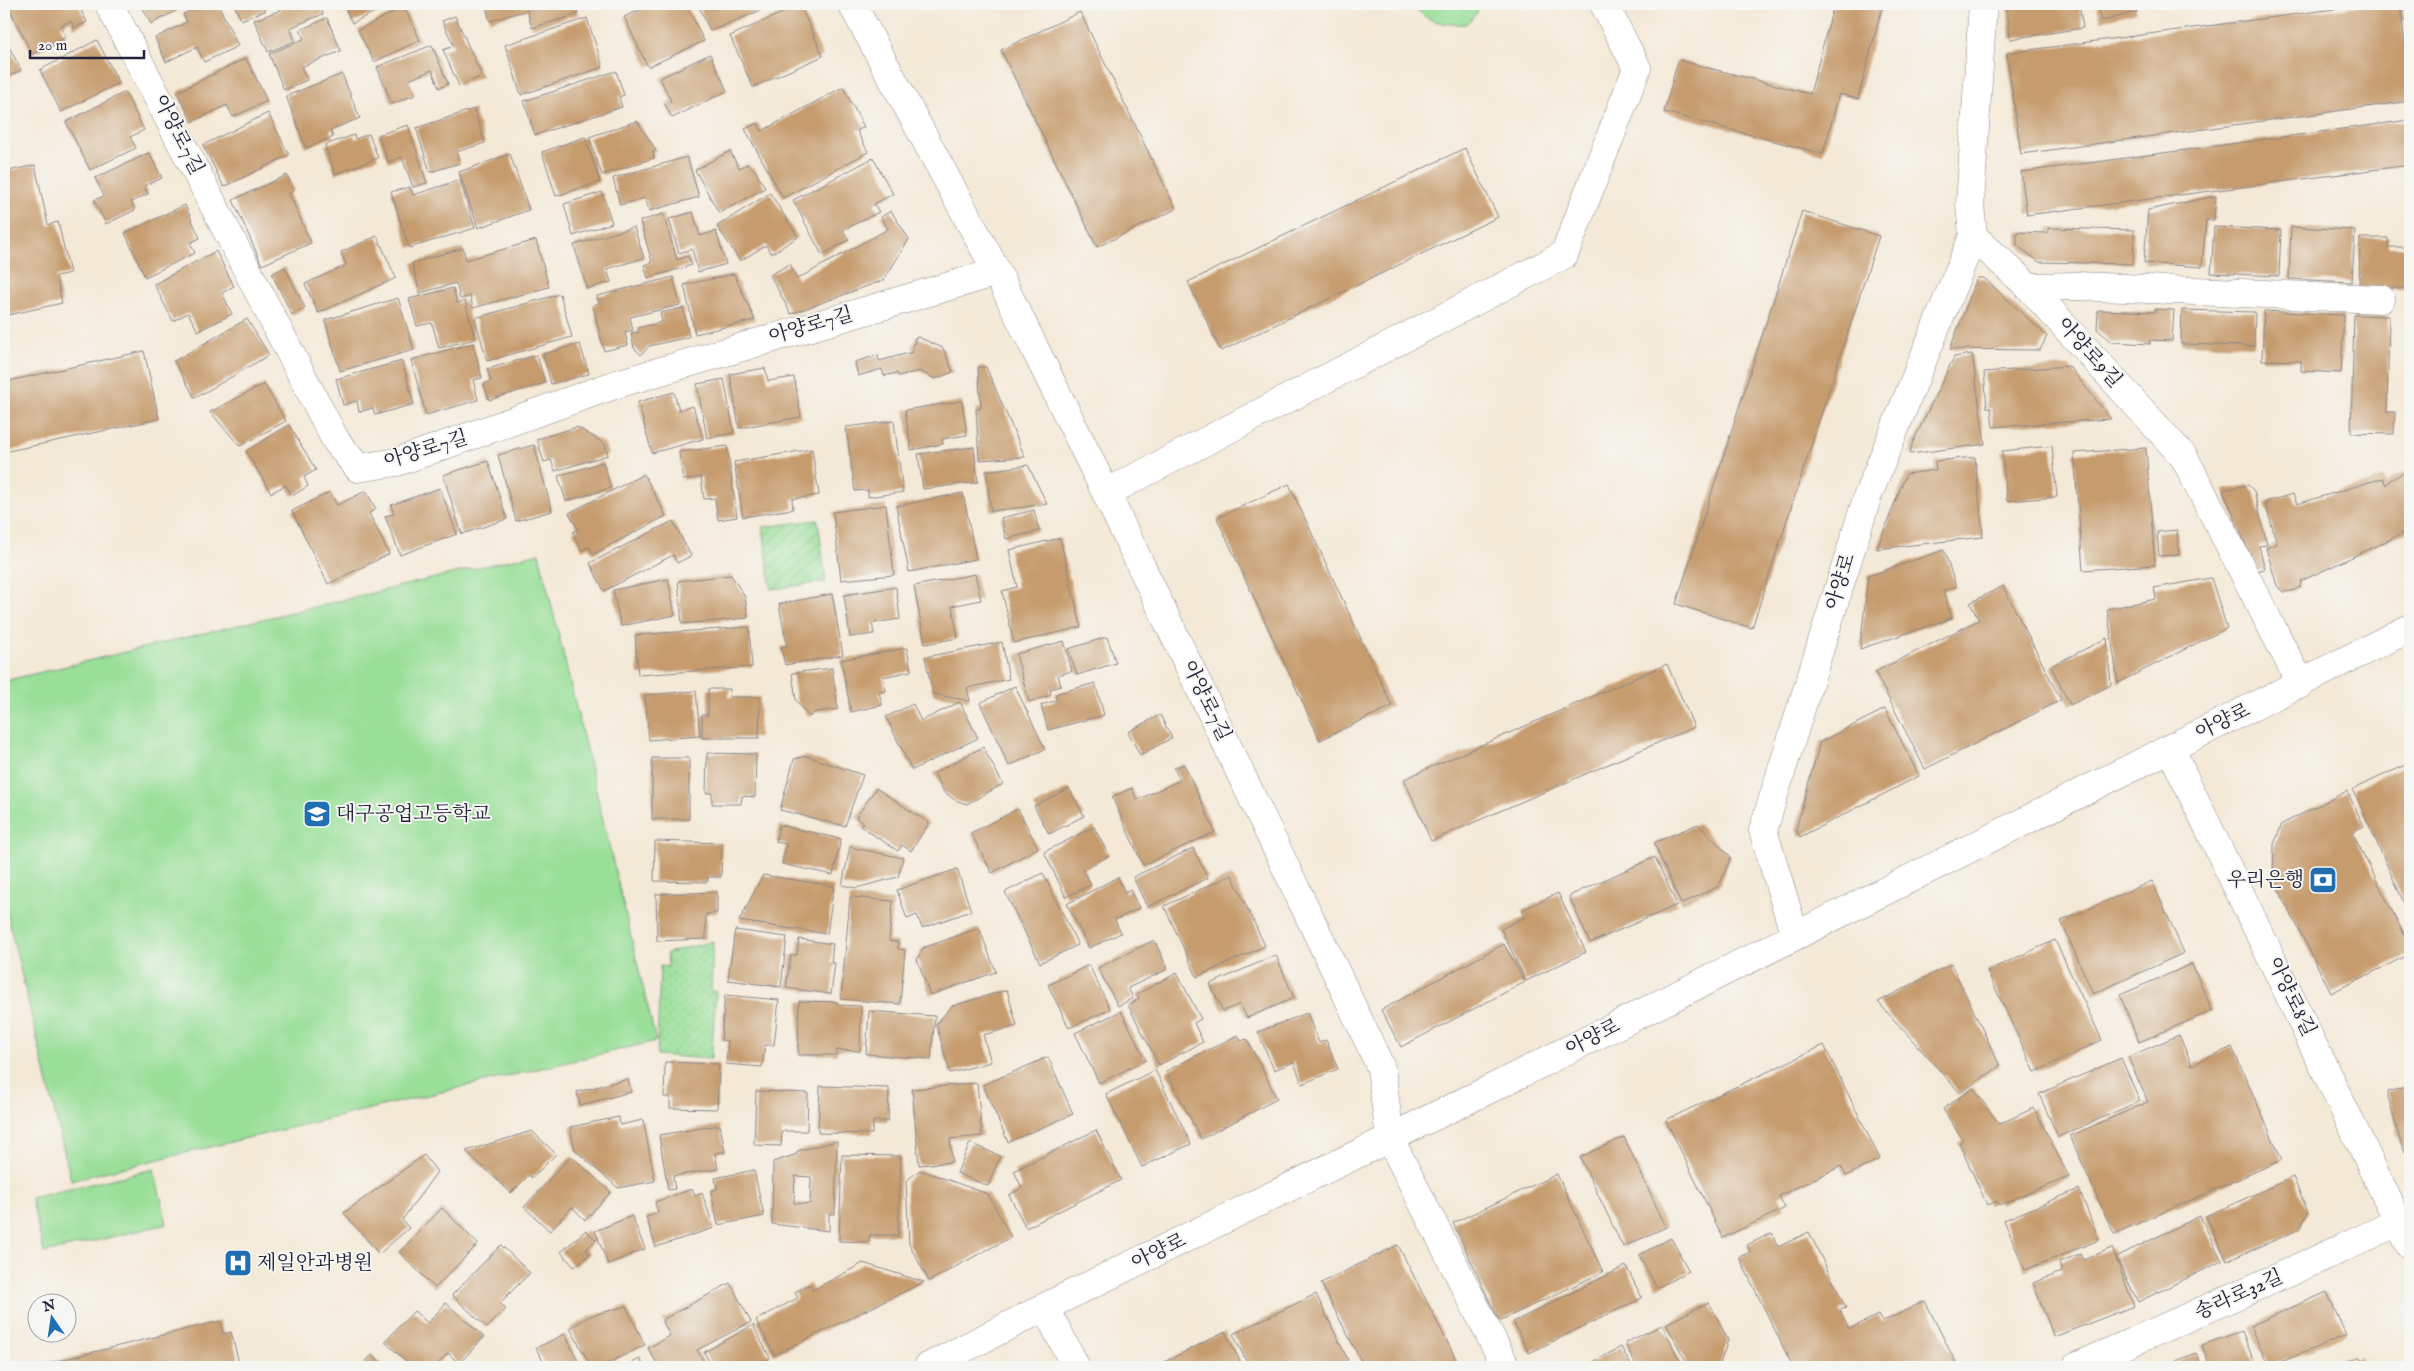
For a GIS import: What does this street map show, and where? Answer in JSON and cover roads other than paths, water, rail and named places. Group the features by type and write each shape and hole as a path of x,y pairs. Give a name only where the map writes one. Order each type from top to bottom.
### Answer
{"street":[{"name":"아양로7길","path":"109,4 336,441 358,468 397,462 617,384 997,272"},
{"name":"아양로7길","path":"852,4 997,272 1106,492 1381,1068 1390,1138"},
{"path":"1106,492 1564,255 1636,68 1604,4"},
{"path":"1973,236 1970,204 1983,4"},
{"name":"아양로9길","path":"1973,236 2029,287 2184,457 2301,684"},
{"name":"아양로","path":"1795,936 1763,830 1868,495 1973,236"},
{"path":"2029,287 2077,286 2381,299"},
{"name":"아양로","path":"928,1367 2410,628"},
{"name":"아양로8길","path":"2170,748 2405,1220 2410,1246"},
{"path":"1390,1138 1506,1367"},
{"name":"송라로32길","path":"2076,1367 2405,1220"},
{"path":"1045,1307 1076,1367"}],"place":[{"name":"대구공업고등학교","path":"317,814"},
{"name":"우리은행","path":"2323,880"},
{"name":"제일안과병원","path":"238,1263"}]}
